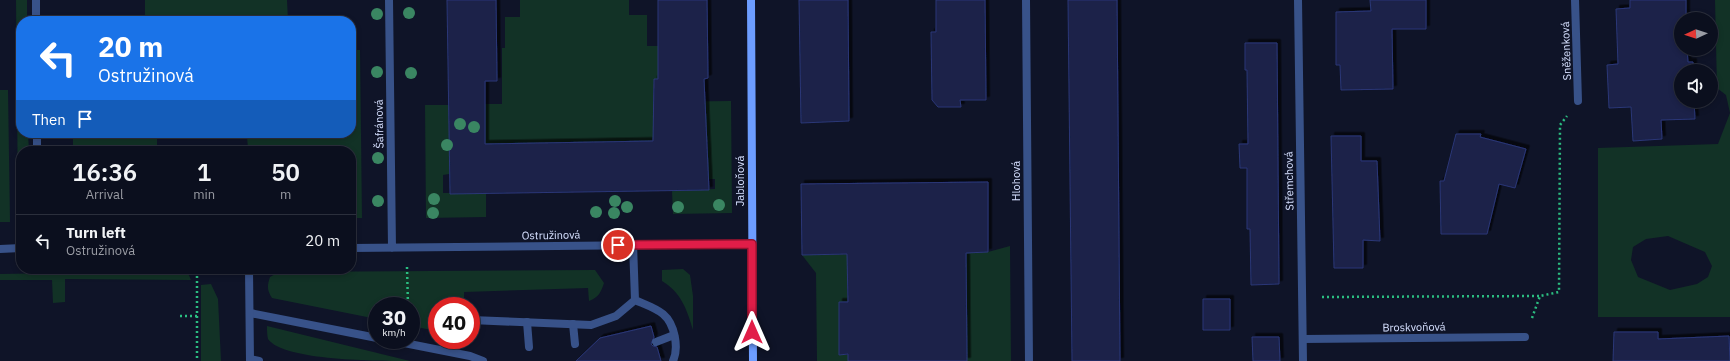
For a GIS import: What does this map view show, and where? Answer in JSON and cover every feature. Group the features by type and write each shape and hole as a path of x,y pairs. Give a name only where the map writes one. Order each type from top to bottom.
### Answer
{"street":[{"path":"36,0 36,16"},
{"name":"Šafránová","path":"389,0 392,248"},
{"name":"Jabloňová","path":"751,0 753,361"},
{"name":"Hlohová","path":"1026,0 1028,361"},
{"name":"Střemchová","path":"1298,0 1303,361"},
{"name":"Sněženková","path":"1575,0 1578,101"},
{"path":"634,244 635,300"},
{"name":"Ostružinová","path":"356,248 752,244"},
{"path":"0,249 16,248"},
{"path":"249,274 250,360 259,361"},
{"path":"635,300 664,314 674,335 676,343 673,361"},
{"path":"480,320 591,325 616,316 635,300"},
{"path":"250,313 368,336"},
{"path":"527,322 529,347"},
{"path":"573,324 575,344"},
{"path":"656,342 674,335"},
{"name":"Broskvoňová","path":"1303,339 1525,337"},
{"path":"420,346 470,356 483,361"}],"path":[{"path":"1302,297 1540,296 1559,292 1560,125 1578,101"},
{"path":"406,267 408,297"},
{"path":"197,274 197,361"},
{"path":"1525,337 1540,296"},
{"path":"180,316 197,316"}],"green space":[{"path":"16,0 27,0 27,16 16,16"},
{"path":"145,0 287,0 288,16 145,16"},
{"path":"520,0 629,0 629,15 647,15 647,46 658,46 659,79 654,79 653,102 731,101 732,213 673,214 672,191 715,189 715,179 708,179 708,142 449,145 449,174 443,175 443,193 486,193 486,217 426,218 425,105 449,105 449,120 485,119 485,104 502,104 502,48 505,48 505,17 520,17"},
{"path":"1715,0 1730,0 1730,113 1726,95 1718,89 1718,64 1716,64 1716,56 1718,56 1718,12 1715,12"},
{"path":"356,50 360,50 362,218 356,218 356,146 248,146 247,138 356,138"},
{"path":"0,90 8,90 10,222 0,222"},
{"path":"1730,113 1730,317 1598,317 1598,148 1718,144","holes":["1668,236 1705,252 1712,266 1708,277 1697,284 1670,290 1638,277 1631,260 1633,247 1646,239"]},
{"path":"17,138 28,138 29,146 17,146"},
{"path":"73,138 157,138 157,146 73,146"},
{"path":"187,138 217,138 187,139"},
{"path":"1010,246 1011,361 967,361 966,284 847,285 848,302 839,302 839,354 848,355 848,361 817,361 816,273 802,255 988,252"},
{"path":"683,269 690,275 693,296 693,330 686,309 679,296 669,285 662,281 662,270"},
{"path":"595,270 604,283 599,294 589,301 588,288 464,292 464,297 428,297 428,329 420,328 420,297 368,297 368,317 272,298 268,288 270,277 275,274 356,274 356,272"},
{"path":"0,274 188,274 191,280 65,279 65,302 53,303 52,280 0,280"},
{"path":"211,284 218,299 221,361 201,361 201,285"},
{"path":"267,326 410,361 356,360 312,356 292,352 277,346 268,339"}],"building":[{"path":"447,0 496,0 497,81 485,81 485,144 653,141 654,79 658,79 658,0 707,0 708,78 704,79 709,190 450,194"},
{"path":"799,0 848,0 849,121 801,123"},
{"path":"936,0 985,0 986,100 960,100 961,107 938,107 932,100 931,32 936,32"},
{"path":"1068,0 1117,0 1120,361 1072,361"},
{"path":"1370,0 1426,0 1426,29 1392,29 1393,89 1341,90 1340,65 1336,65 1336,12 1371,11"},
{"path":"1630,0 1686,0 1686,12 1674,12 1674,56 1688,56 1688,62 1693,62 1693,64 1674,64 1674,108 1694,108 1695,119 1661,120 1662,139 1633,141 1631,107 1609,108 1607,65 1618,64 1616,9 1630,8"},
{"path":"1245,43 1277,43 1279,284 1251,285 1250,229 1247,229 1247,168 1240,168 1239,144 1248,144"},
{"path":"1456,134 1481,134 1480,137 1526,149 1515,188 1499,184 1487,234 1441,234 1440,181 1444,181"},
{"path":"1331,136 1361,136 1361,161 1377,161 1380,241 1363,240 1363,268 1334,268"},
{"path":"988,182 988,252 966,253 967,361 848,361 848,354 839,355 839,302 848,302 847,254 802,255 801,184"},
{"path":"1203,299 1230,299 1230,330 1203,330"},
{"path":"651,326 654,337 651,344 657,347 661,361 576,361 600,338"},
{"path":"1614,332 1658,332 1658,339 1729,336 1730,361 1613,361"},
{"path":"1252,337 1279,337 1280,361 1253,361"}],"route":[{"path":"618,245 752,244 752,332"}]}
